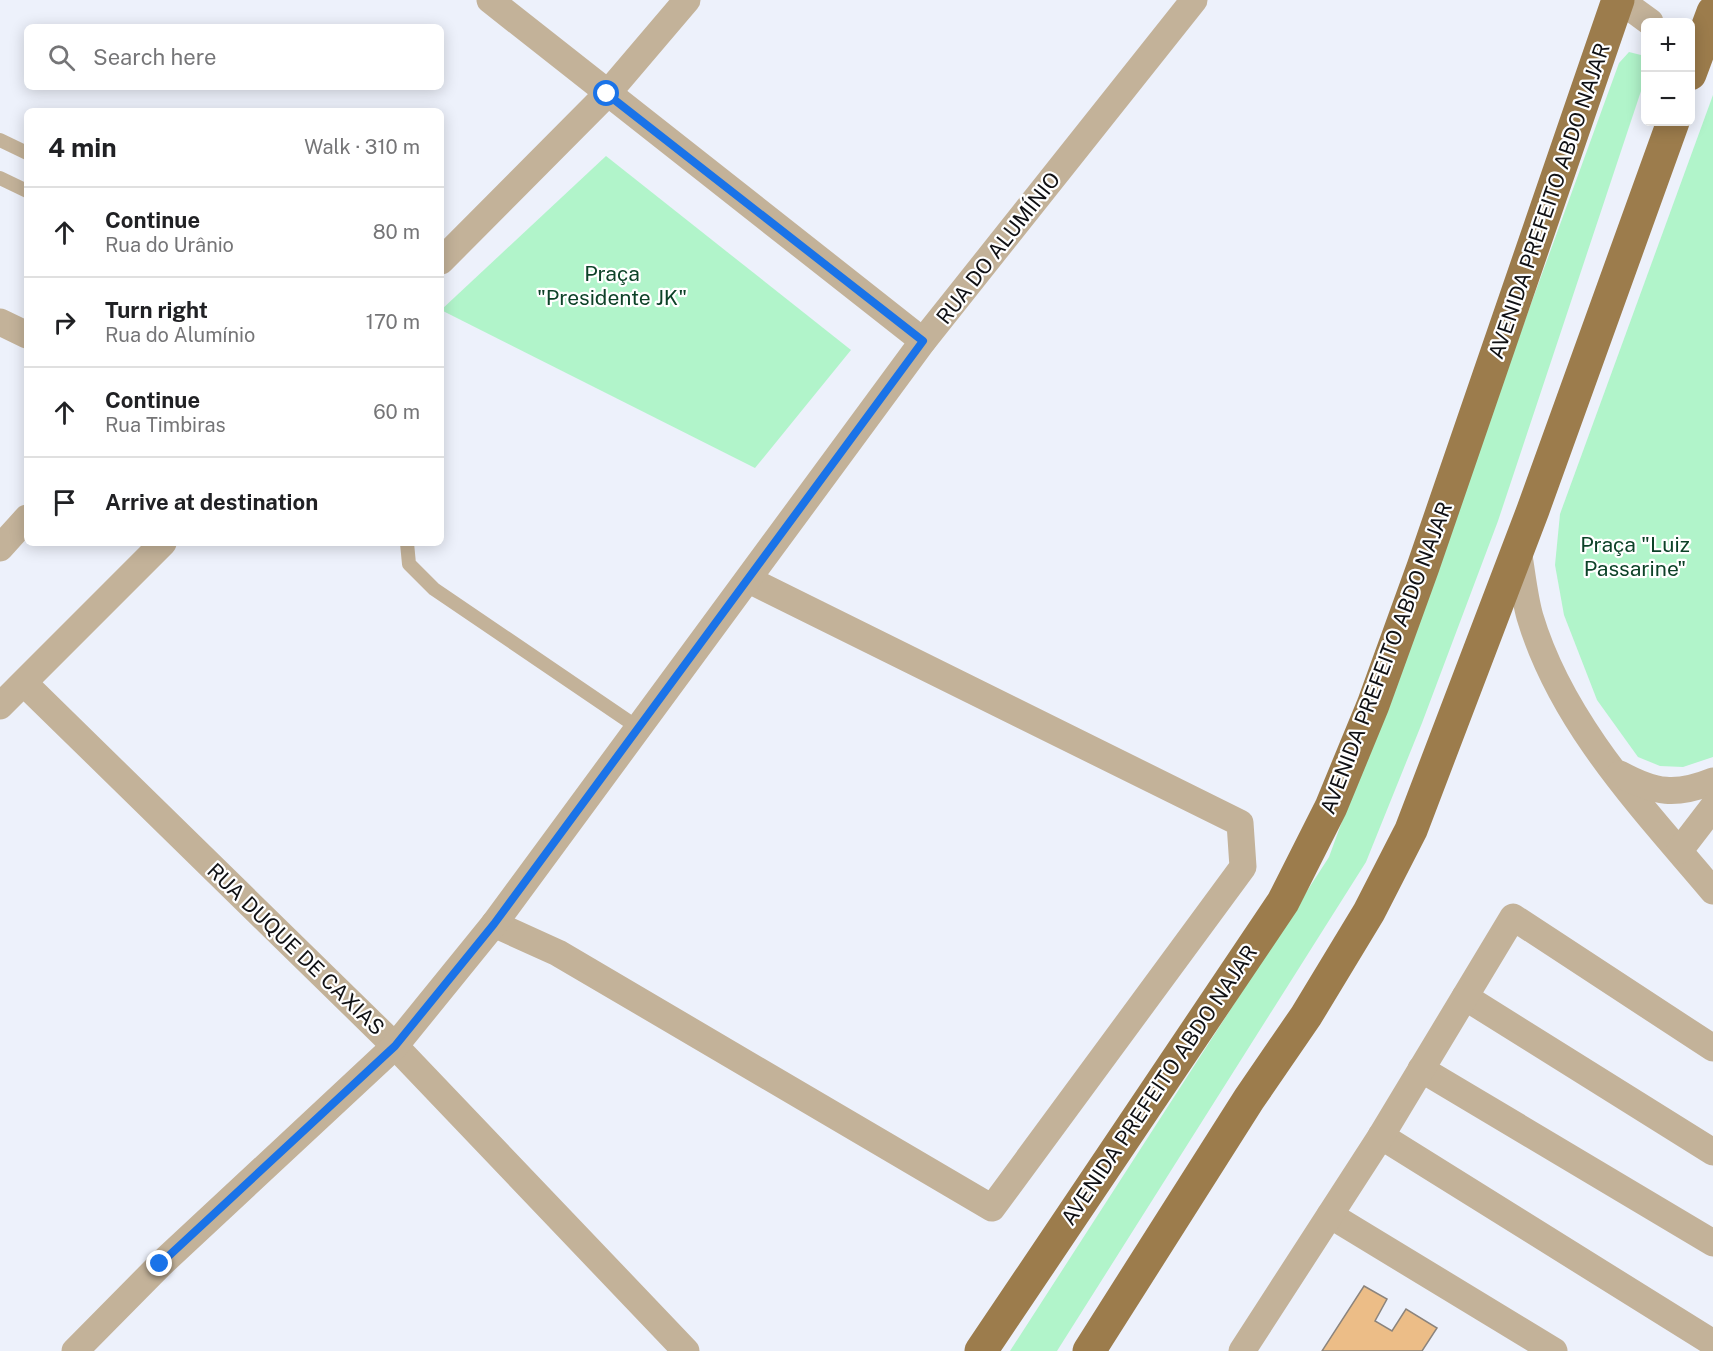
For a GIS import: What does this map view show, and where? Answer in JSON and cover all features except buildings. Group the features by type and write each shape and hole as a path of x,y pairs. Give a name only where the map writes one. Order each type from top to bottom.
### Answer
{"main road":[{"name":"AVENIDA PREFEITO ABDO NAJAR","path":"981,1351 1282,902 1331,807 1373,705 1427,556 1619,0"},
{"path":"1695,54 1713,12"},
{"path":"1089,1351 1249,1099 1306,1016 1369,912 1411,830 1518,550 1672,126"}],"street":[{"path":"490,0 923,341"},
{"path":"444,258 607,94 687,0"},
{"name":"RUA DO ALUMÍNIO","path":"75,1351 160,1264 395,1046 494,924 640,729 923,341 1194,0"},
{"path":"1619,0 1644,18"},
{"path":"0,322 24,334"},
{"path":"0,548 24,521"},
{"path":"0,706 160,546"},
{"path":"1518,550 1530,616 1550,670 1579,724 1614,771 1711,884"},
{"path":"494,924 558,953 992,1208 1243,867 1240,823 749,580"},
{"name":"RUA DUQUE DE CAXIAS","path":"24,683 395,1046 686,1351"},
{"path":"1614,771 1645,787 1671,792 1713,781"},
{"path":"1680,850 1713,807"},
{"path":"1242,1351 1381,1136 1513,917 1713,1048"},
{"path":"1465,997 1713,1152"},
{"path":"1421,1069 1713,1243"},
{"path":"1381,1136 1713,1343"},
{"path":"1330,1215 1554,1351"}],"lane":[{"path":"0,140 24,152"},
{"path":"0,178 24,190"},
{"path":"407,546 410,564 434,589 640,729"}],"green space":[{"path":"1629,52 1641,55 1641,91 1498,521 1422,723 1366,862 1057,1351 1010,1351 1329,857 1619,63"},
{"name":"Praça \"Luiz Passarine\"","path":"1713,95 1713,757 1683,767 1660,766 1638,757 1597,700 1564,615 1555,565 1560,514"},
{"name":"Praça \"Presidente JK\"","path":"606,156 851,350 755,468 444,312 444,307"}],"route":[{"path":"160,1264 395,1046 494,924 640,729 923,341 607,94"}]}
